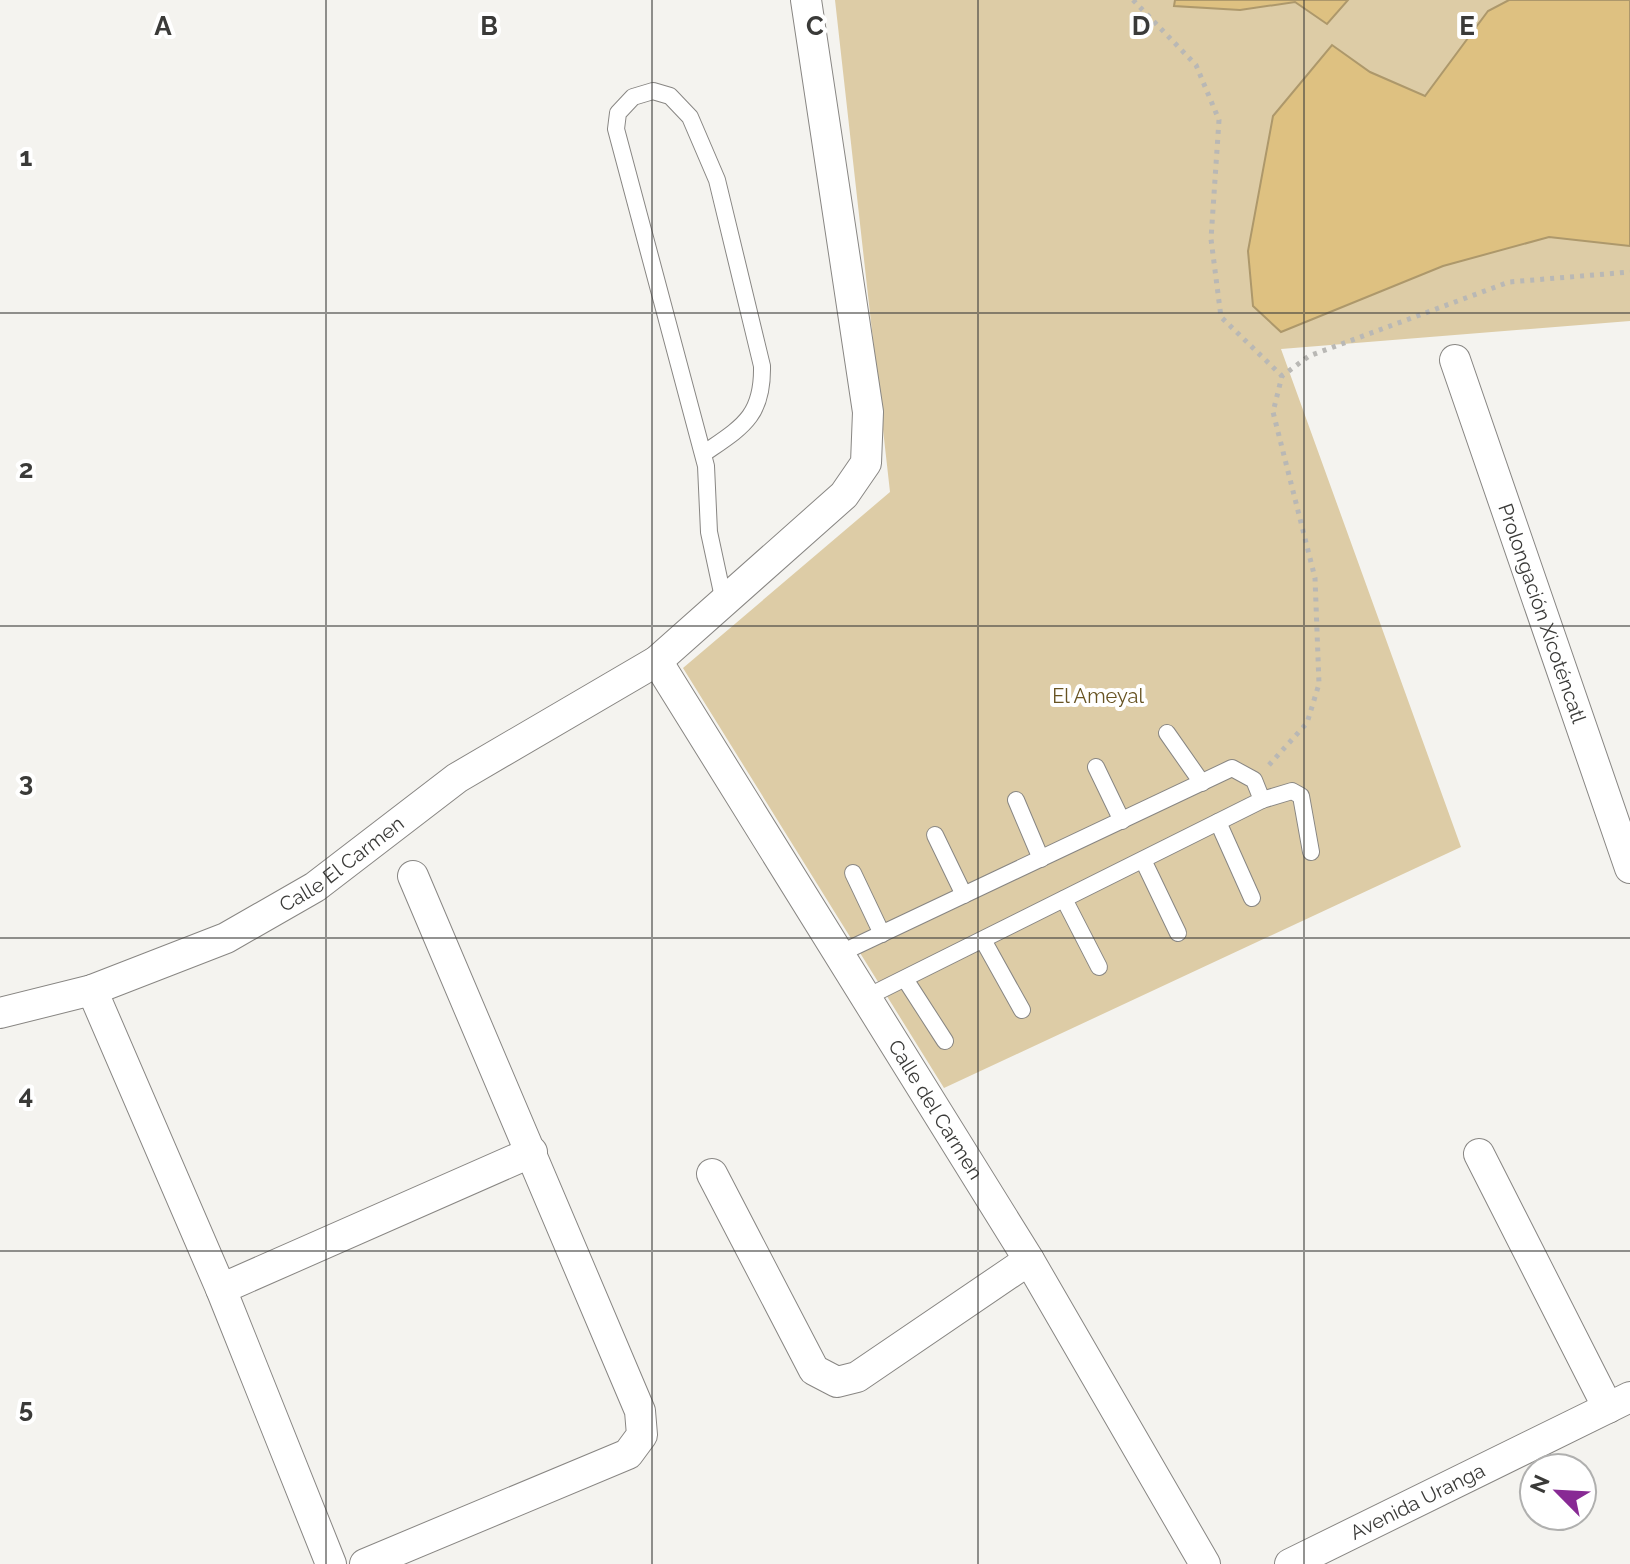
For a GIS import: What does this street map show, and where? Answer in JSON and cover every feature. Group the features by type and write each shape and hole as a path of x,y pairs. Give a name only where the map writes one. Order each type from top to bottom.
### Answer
{"street":[{"name":"Calle El Carmen","path":"0,1013 92,990 226,938 315,887 457,778 657,661 844,495 866,463 868,412 806,0"},
{"name":"Prolongación Xicoténcatl","path":"1455,360 1630,868"},
{"name":"Calle del Carmen","path":"657,661 1029,1260 1205,1564"},
{"path":"365,1564 628,1454 642,1435 640,1411 413,876"},
{"path":"92,990 221,1289 331,1564"},
{"path":"221,1289 532,1152"},
{"path":"1479,1154 1619,1402"},
{"path":"712,1174 814,1370 837,1382 857,1377 1029,1260"},
{"name":"Avenida Uranga","path":"1290,1564 1619,1402"}],"lane":[{"path":"703,454 741,428 758,407 763,392 762,366 717,180 690,117 670,96 653,91 633,97 618,113 616,129 703,454 709,532 724,602"},
{"path":"1167,733 1202,783"},
{"path":"1096,767 1122,821"},
{"path":"841,953 1232,768 1254,780 1262,800"},
{"path":"867,997 1262,800 1292,791 1301,796 1311,852"},
{"path":"1016,800 1041,859"},
{"path":"1218,822 1252,898"},
{"path":"935,835 964,895"},
{"path":"1143,860 1178,933"},
{"path":"853,873 882,934"},
{"path":"1064,899 1099,967"},
{"path":"983,940 1022,1010"},
{"path":"905,979 945,1041"}],"path":[{"path":"1133,0 1196,65 1219,120 1211,239 1221,317 1282,376"},
{"path":"1254,780 1307,723 1319,684 1315,578 1273,412 1282,376 1309,356 1509,282 1630,272"}],"green space":[{"name":"El Ameyal","path":"835,0 1630,0 1630,321 1281,349 1461,847 944,1088 683,668 890,492"}],"shaded area":[{"path":"1175,0 1348,0 1327,24 1295,2 1240,10 1174,6"},
{"path":"1509,0 1630,0 1630,246 1549,237 1443,266 1281,332 1253,306 1248,251 1273,116 1332,45 1370,72 1425,96 1488,11"}]}
